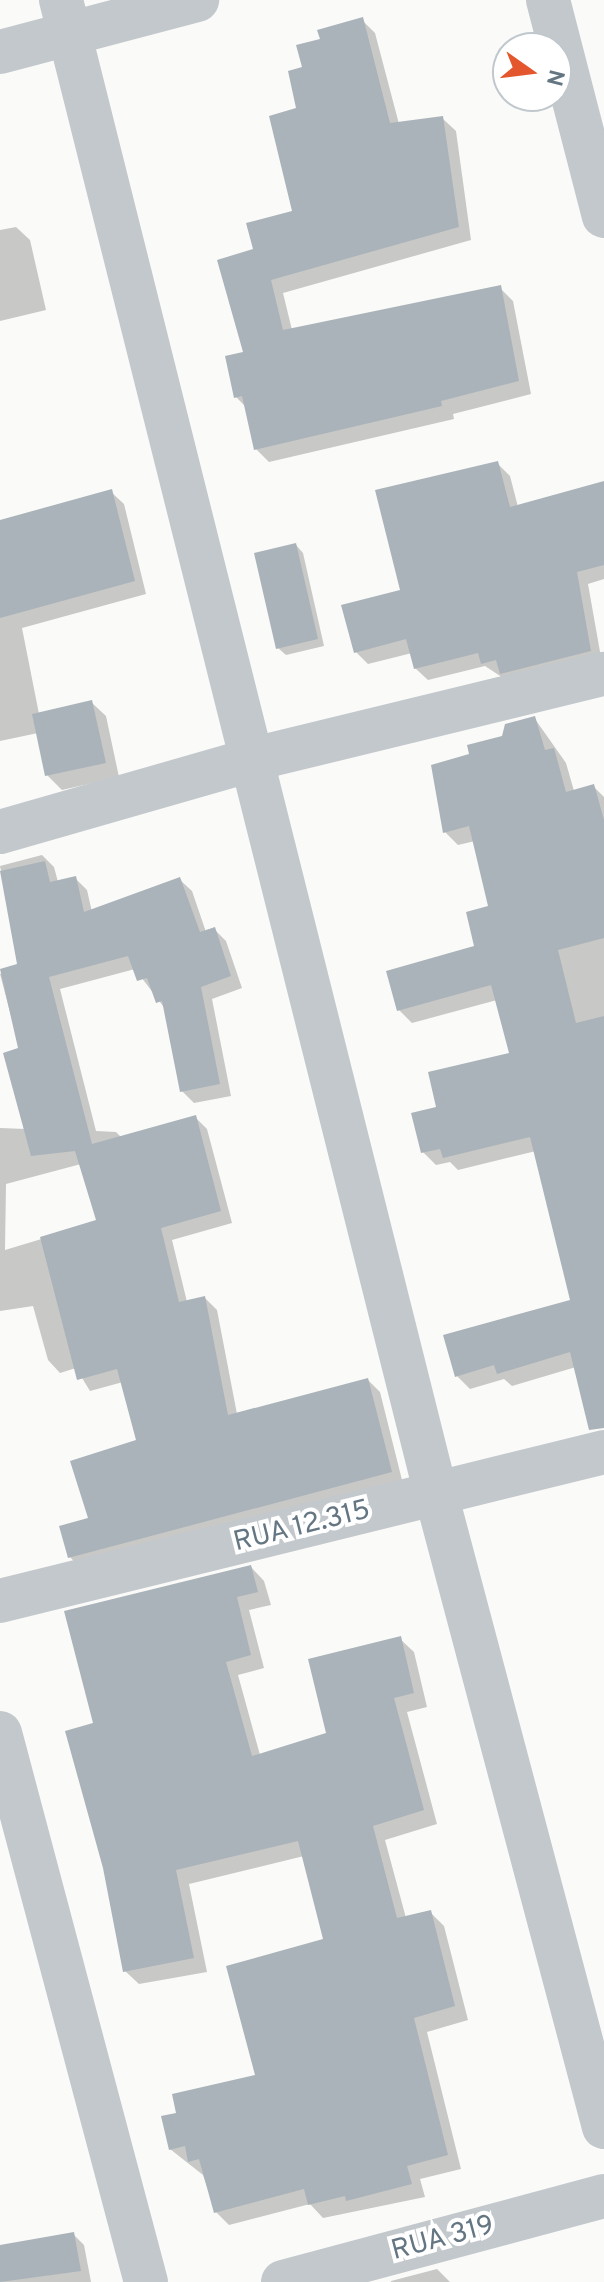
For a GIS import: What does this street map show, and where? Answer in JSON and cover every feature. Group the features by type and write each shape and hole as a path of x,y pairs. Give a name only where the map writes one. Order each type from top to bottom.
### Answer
{"street":[{"path":"0,52 65,16 197,0"},
{"path":"548,0 604,216"},
{"path":"65,16 254,759 436,1494 604,2127"},
{"path":"0,832 254,759 604,674"},
{"name":"RUA 12.315","path":"0,1601 604,1452"},
{"path":"0,1733 146,2282"},
{"name":"RUA 319","path":"283,2282 604,2196"}],"building":[{"path":"363,17 390,123 443,116 459,227 271,280 283,330 501,285 519,381 441,401 442,406 254,450 242,396 234,398 225,356 243,352 217,260 253,249 246,223 292,211 269,116 296,108 288,71 302,67 296,45 320,39 317,30"},
{"path":"498,461 510,507 604,481 604,565 577,572 591,651 500,674 496,660 481,664 478,653 414,669 406,639 354,653 341,605 400,590 375,490"},
{"path":"112,489 135,581 0,618 0,520"},
{"path":"296,543 318,639 276,649 254,553"},
{"path":"92,700 106,763 45,776 32,714"},
{"path":"535,716 545,750 554,748 566,792 594,784 604,820 604,938 558,950 576,1023 604,1016 604,1428 589,1430 570,1352 497,1374 494,1365 455,1377 443,1335 570,1300 530,1137 443,1158 440,1149 421,1153 411,1113 436,1107 428,1072 509,1053 491,985 397,1011 386,971 474,946 466,912 488,906 469,826 443,833 431,765 469,754 467,745 502,736 505,724"},
{"path":"45,861 50,882 76,876 84,912 180,877 200,932 215,927 231,976 201,987 220,1084 180,1092 162,1001 156,1003 147,978 137,981 128,956 49,977 92,1144 196,1115 221,1211 161,1228 179,1302 205,1296 228,1415 368,1378 392,1472 68,1558 59,1526 88,1518 70,1461 136,1440 117,1369 77,1380 40,1237 96,1220 75,1151 31,1156 3,1053 18,1048 0,969 17,964 0,871"},
{"path":"251,1565 258,1592 237,1597 251,1655 226,1662 252,1756 326,1733 308,1659 401,1636 414,1693 394,1698 424,1810 373,1826 397,1918 431,1910 455,2006 414,2018 448,2155 407,2166 412,2184 346,2201 345,2196 308,2205 304,2189 214,2213 199,2159 188,2162 185,2146 169,2150 161,2116 176,2113 172,2094 255,2075 226,1966 323,1939 298,1841 176,1870 194,1958 123,1972 103,1868 65,1731 93,1723 64,1611"},
{"path":"74,2232 81,2271 0,2282 0,2245"}]}
